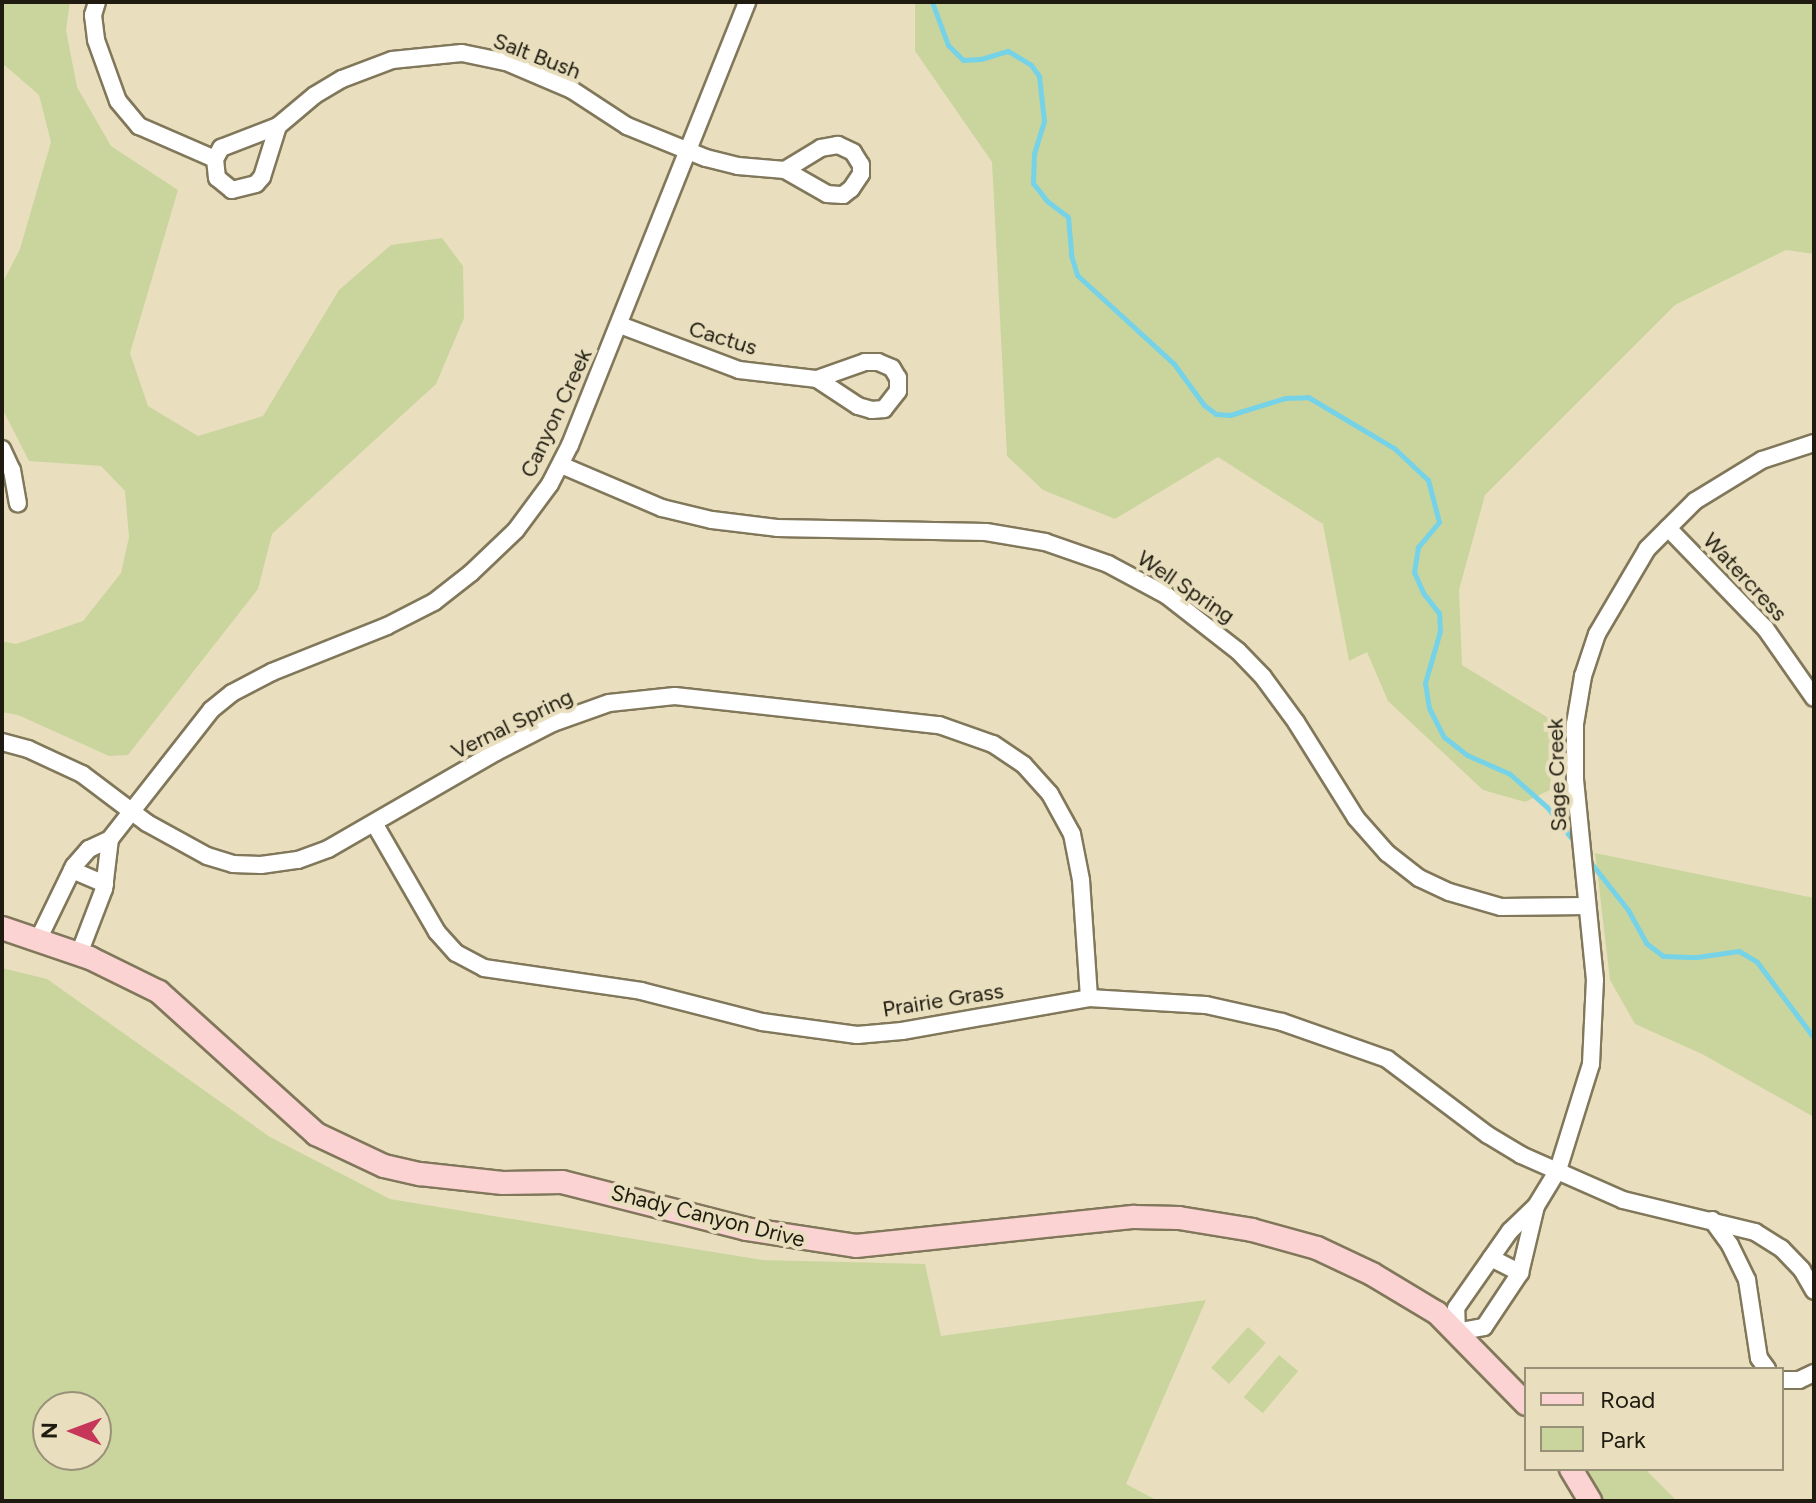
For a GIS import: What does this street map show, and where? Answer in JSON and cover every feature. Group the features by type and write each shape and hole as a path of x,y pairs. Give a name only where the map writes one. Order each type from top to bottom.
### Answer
{"street":[{"path":"97,2 93,15 96,40 118,101 139,126 215,159 217,178 224,185 232,190 256,184 262,177 278,126"},
{"name":"Canyon Creek","path":"38,940 72,870 89,849 110,839 189,733 232,693 313,653 387,626 445,595 516,530 561,465 620,325 685,150 747,2"},
{"name":"Salt Bush","path":"215,159 221,148 278,126 315,95 342,79 392,60 462,53 506,62 572,90 627,126 685,150 738,166 785,170"},
{"name":"Cactus","path":"620,325 739,370 817,379 865,362 878,362 892,368 898,378 898,391 884,409 872,410 858,406 817,379"},
{"name":"Sage Creek","path":"1536,1206 1520,1273 1484,1327 1457,1332 1456,1308 1510,1231 1536,1206 1558,1170 1591,1064 1595,980 1575,778 1575,724 1583,676 1613,602 1647,549 1695,501 1724,480 1762,460 1814,443"},
{"path":"2,449 12,470 18,503"},
{"name":"Well Spring","path":"561,465 662,508 712,520 777,528 986,532 1045,542 1108,564 1166,595 1238,651 1263,677 1296,722 1356,818 1387,853 1419,878 1449,892 1501,907 1586,906"},
{"name":"Watercress","path":"1668,528 1765,628 1814,698"},
{"name":"Vernal Spring","path":"2,742 28,749 82,774 172,839 233,864 298,860 328,849 553,723 609,703 675,696 939,725 993,744 1024,765 1050,794 1072,834 1081,880 1089,998"},
{"name":"Prairie Grass","path":"374,823 437,932 456,953 484,968 641,991 762,1022 857,1035 902,1031 1089,998 1206,1005 1282,1022 1352,1044 1387,1059 1419,1080 1488,1135 1521,1155 1623,1200 1755,1232 1781,1248 1802,1270 1814,1291"},
{"name":"Canyon Creek","path":"79,954 105,884 110,839"},
{"path":"72,870 105,884"},
{"name":"Shady Canyon Drive","path":"2,928 124,972 159,992 316,1134 384,1166 420,1174 503,1183 562,1182 746,1229 856,1246 1134,1217 1217,1223 1252,1230 1331,1254 1424,1305 1457,1332 1524,1402"},
{"path":"1712,1220 1730,1245 1747,1280 1759,1358 1766,1367"},
{"path":"1491,1258 1520,1273"},
{"path":"1784,1380 1799,1380 1814,1373"},
{"path":"1572,1471 1590,1501"}],"green space":[{"path":"2,2 70,2 66,30 77,87 111,146 178,190 130,353 148,406 198,436 263,416 339,290 391,245 442,238 463,266 464,318 436,384 272,534 258,589 128,755 109,756 18,715 2,712 2,641 16,644 83,621 121,573 129,537 125,491 101,466 29,461 2,408 2,284 20,249 51,142 39,95 2,63"},
{"path":"915,2 1814,2 1814,254 1786,250 1675,305 1485,495 1459,590 1462,665 1555,722 1550,790 1525,802 1483,790 1388,701 1367,652 1349,661 1323,524 1218,457 1115,519 1043,490 1007,456 992,162 915,51"},
{"path":"1595,853 1814,898 1814,1117 1702,1054 1635,1024 1610,980"},
{"path":"2,968 47,979 270,1137 390,1199 762,1260 925,1264 941,1336 1206,1300 1126,1484 1158,1501 2,1501"},
{"path":"1248,1327 1266,1343 1229,1384 1211,1368"},
{"path":"1279,1355 1298,1371 1263,1413 1244,1397"},
{"path":"1572,1471 1647,1471 1677,1501 1588,1501"}],"waterway":[{"path":"932,2 948,45 963,60 981,59 1008,51 1031,65 1039,76 1044,121 1034,153 1033,183 1047,201 1068,217 1071,255 1077,275 1174,364 1204,405 1216,414 1230,415 1285,398 1308,397 1394,448 1428,480 1439,522 1418,547 1414,572 1424,594 1439,613 1440,631 1425,683 1429,708 1444,737 1467,755 1510,774 1547,807 1576,844"},
{"path":"1587,858 1628,910 1646,943 1663,956 1697,957 1739,951 1757,962 1814,1038"}]}
